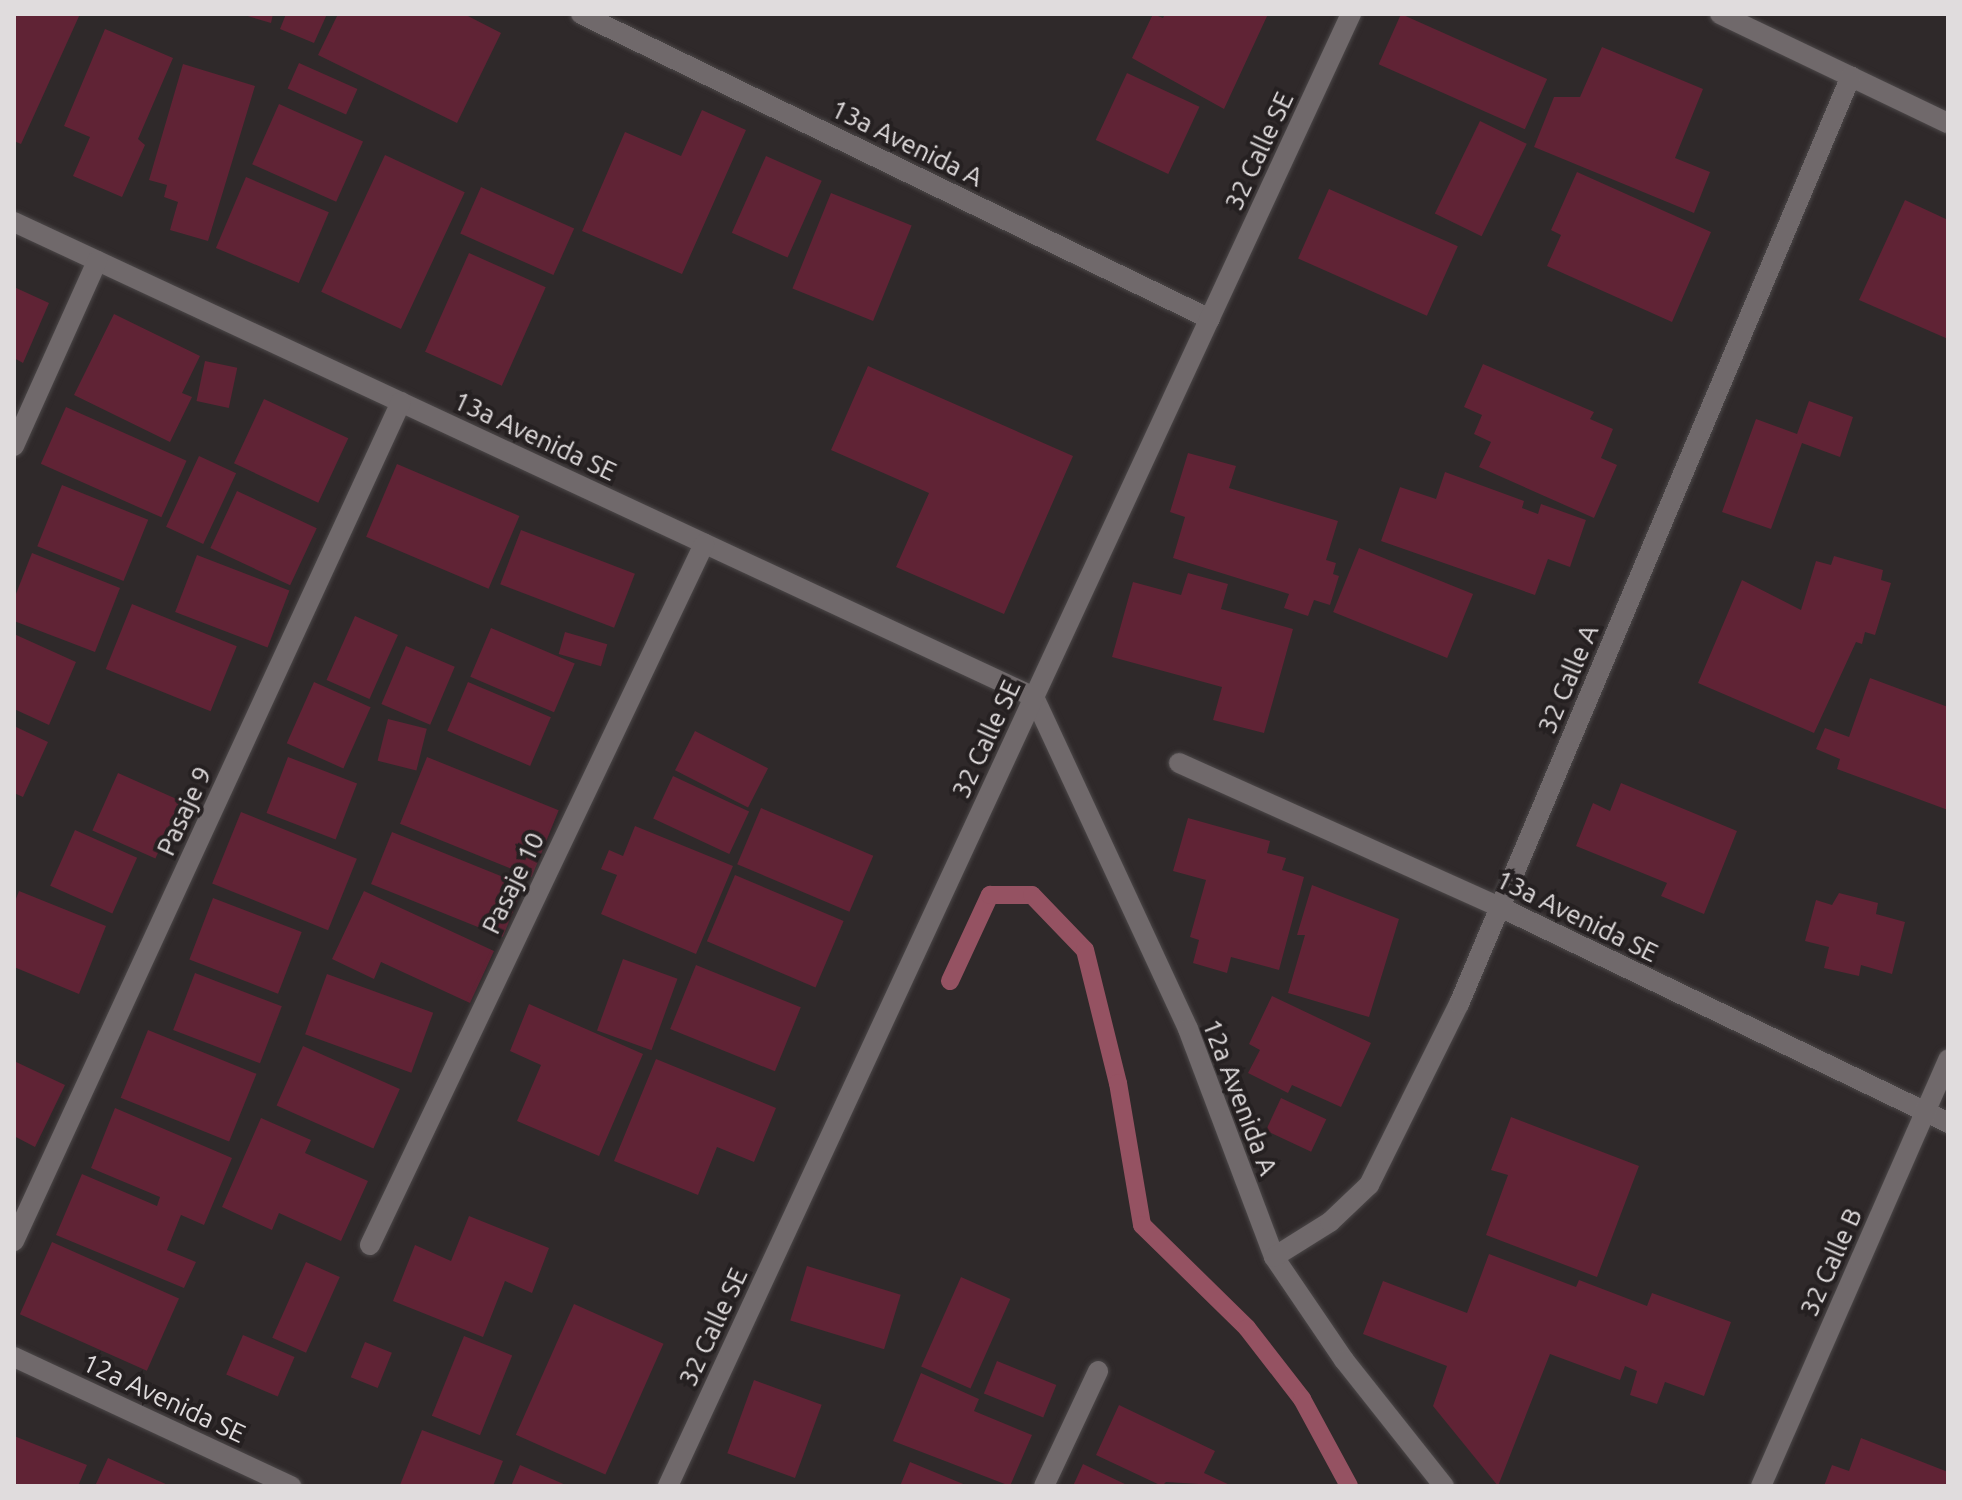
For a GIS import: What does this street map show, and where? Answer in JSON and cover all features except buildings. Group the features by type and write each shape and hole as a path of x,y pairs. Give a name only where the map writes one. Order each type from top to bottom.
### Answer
{"street":[{"name":"13a Avenida A","path":"581,14 1210,319"},
{"name":"32 Calle SE","path":"668,1486 1351,14"},
{"path":"1720,14 1948,123"},
{"name":"32 Calle A","path":"1274,1257 1330,1222 1369,1185 1459,1004 1851,76"},
{"name":"13a Avenida SE","path":"14,222 1034,697"},
{"path":"14,446 97,261"},
{"name":"Pasaje 9","path":"14,1241 401,402"},
{"name":"Pasaje 10","path":"370,1245 704,544"},
{"name":"12a Avenida A","path":"1034,697 1188,1029 1274,1257 1344,1360 1444,1486"},
{"name":"13a Avenida SE","path":"1179,763 1500,907 1948,1123"},
{"name":"32 Calle B","path":"1761,1486 1948,1059"},
{"name":"12a Avenida SE","path":"14,1357 265,1480 291,1486"},
{"path":"1044,1486 1098,1371"}],"waterway":[{"path":"950,981 990,895 1032,895 1085,950 1118,1083 1142,1225 1247,1328 1302,1399 1349,1486"}]}
